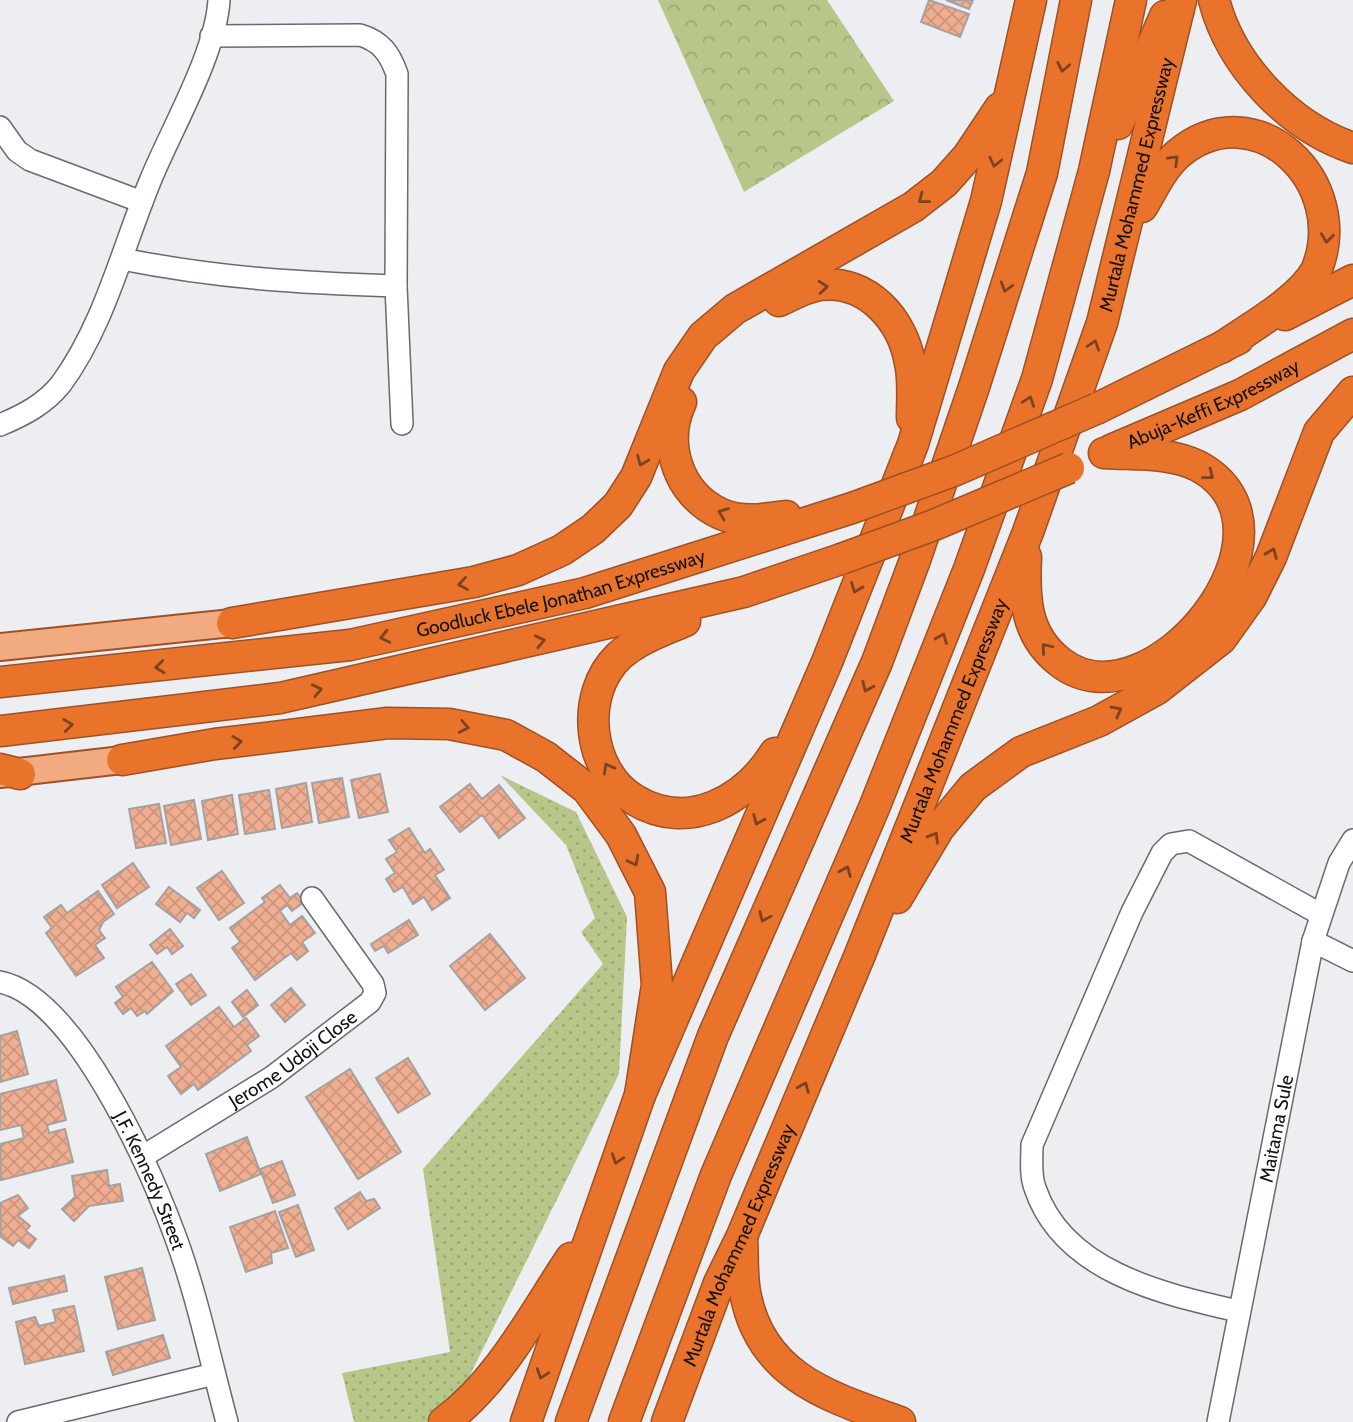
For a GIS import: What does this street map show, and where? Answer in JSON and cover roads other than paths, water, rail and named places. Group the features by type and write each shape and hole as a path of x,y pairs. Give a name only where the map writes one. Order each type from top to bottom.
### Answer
{"highway":[{"path":"526,1422 640,1095 827,662 913,444 974,243 1031,0"},
{"path":"571,1422 713,1035 877,663 974,387 1042,173 1076,0"},
{"name":"Murtala Mohammed Expressway","path":"624,1422 716,1175 874,807 970,569 1037,379 1094,171 1131,0"},
{"path":"1094,171 1120,119 1171,0"},
{"name":"Murtala Mohammed Expressway","path":"667,1422 719,1283 742,1236 859,957 1028,532 1102,323 1181,0"},
{"path":"1214,0 1234,47 1261,84 1294,118 1335,142 1353,148"},
{"path":"232,623 474,582 518,570 562,550 593,529 618,505 636,477 679,371 703,336 735,309 914,207 944,183 985,134 1011,90"},
{"path":"1125,237 1162,172 1179,153 1215,135 1248,133 1273,141 1292,151 1308,166 1323,192 1329,219 1326,248 1315,274 1293,296 1221,348"},
{"path":"974,243 974,387"},
{"path":"1221,348 1353,280"},
{"path":"845,510 741,519 721,514 701,501 684,481 673,455 672,430 691,384 719,343 741,323 771,304 820,285 838,286 869,298 887,310 898,327 911,363 913,444"},
{"name":"Abuja-Keffi Expressway","path":"1069,468 1240,395 1353,334"},
{"name":"Goodluck Ebele Jonathan Expressway","path":"0,682 350,645 585,593 845,510 956,470 1098,408 1221,348"},
{"path":"859,957 939,828 973,787 1021,752 1099,721 1157,690 1221,639 1251,597 1271,557 1319,432 1353,391"},
{"path":"1028,532 1024,593 1028,617 1037,637 1052,656 1069,669 1093,677 1124,676 1152,664 1183,639 1227,583 1239,554 1241,523 1219,482 1199,467 1159,455 1104,453"},
{"name":"Goodluck Ebele Jonathan Expressway","path":"0,732 280,698 744,592 947,520 1069,468"},
{"path":"744,592 641,640 617,658 600,682 592,714 596,746 611,776 634,800 664,812 699,813 729,800 762,773 827,662"},
{"path":"232,623 350,645"},
{"path":"122,760 280,698"},
{"path":"122,760 215,744 388,723 449,724 506,735 546,757 587,789 621,835 650,892 656,985 640,1095"},
{"path":"444,1422 494,1373 595,1223"},
{"path":"742,1236 746,1293 760,1336 773,1354 796,1376 826,1396 900,1422"},
{"path":"624,1422 719,1283"}],"main road":[{"path":"0,647 232,623"},
{"path":"7,772 122,760"}],"street":[{"path":"0,425 43,403 60,385 82,351 122,259 142,202 195,81 219,16 219,0"},
{"path":"211,36 360,35 374,39 392,58 397,74 396,286 402,424"},
{"path":"0,127 17,151 30,160 142,202"},
{"path":"122,259 198,274 279,282 396,286"},
{"name":"Maitama Sule","path":"1218,1422 1313,941 1339,863 1353,840"},
{"path":"1238,1311 1196,1302 1116,1275 1085,1255 1066,1237 1044,1209 1034,1187 1032,1145 1132,912 1163,853 1171,844 1188,841 1320,914"},
{"name":"Jerome Udoji Close","path":"142,1157 272,1077 370,1002 375,993 373,984 312,898"},
{"path":"1313,941 1353,961"},
{"name":"J.F. Kennedy Street","path":"0,982 35,999 69,1031 142,1157 174,1234 227,1422"},
{"path":"18,1422 214,1374"}]}
